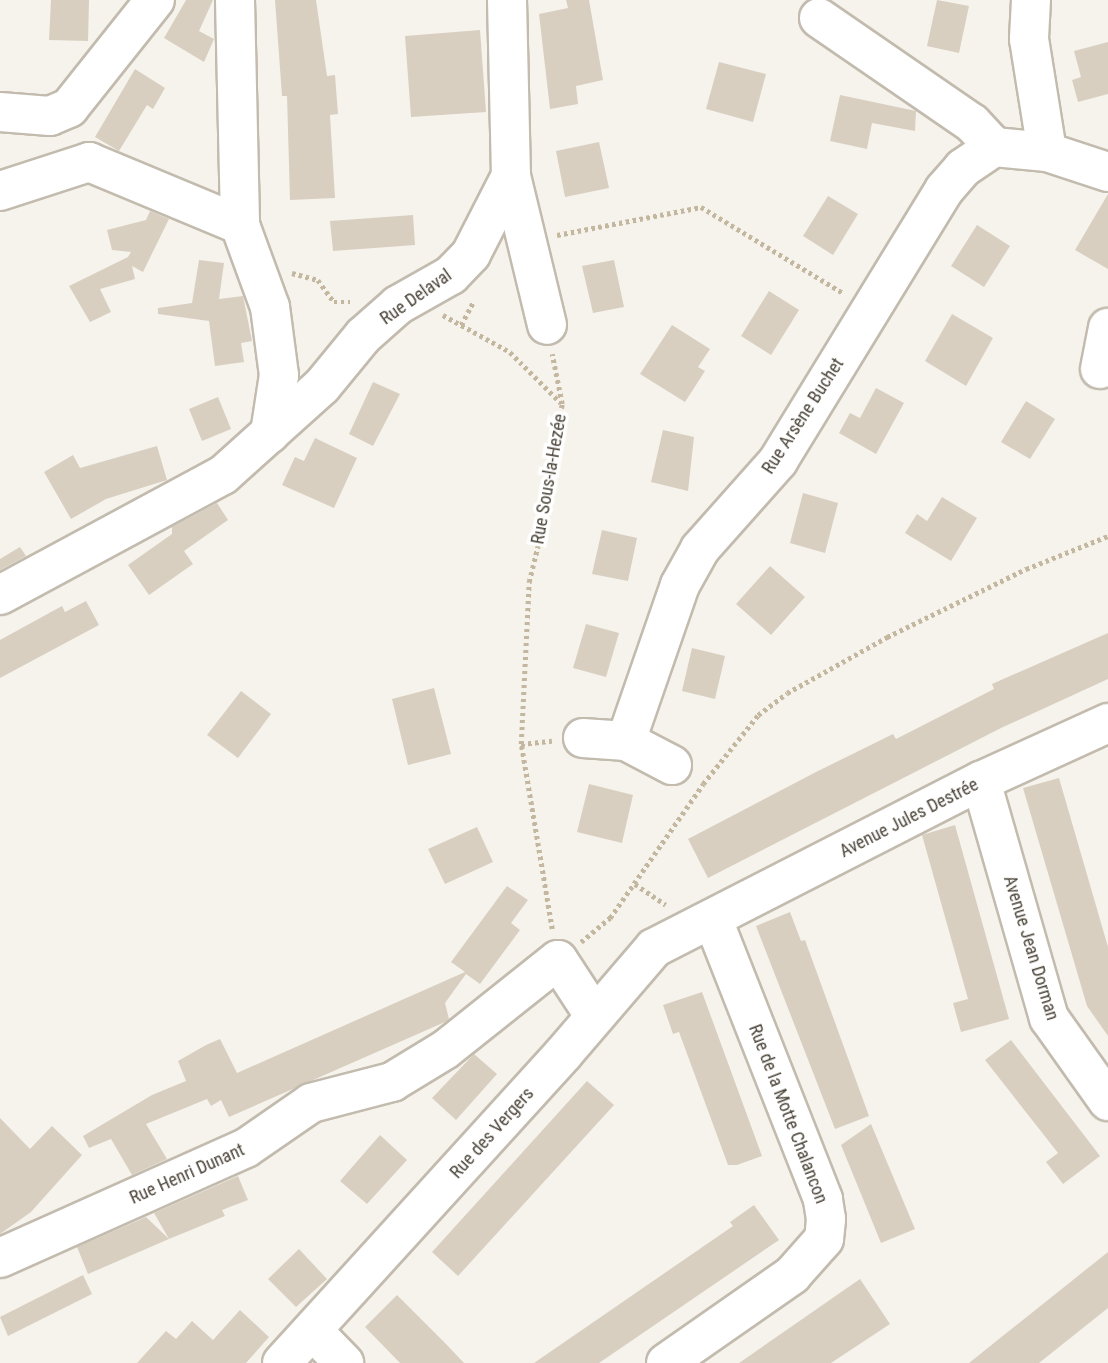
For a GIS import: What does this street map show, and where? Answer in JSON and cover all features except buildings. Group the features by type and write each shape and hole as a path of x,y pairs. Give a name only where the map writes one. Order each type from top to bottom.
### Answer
{"street":[{"path":"0,112 50,116 69,108 90,85 155,0"},
{"path":"235,0 240,225 270,307 279,375 270,433"},
{"path":"507,0 510,176 529,241 547,325"},
{"path":"1031,0 1029,39 1047,152"},
{"path":"819,18 972,123 994,148 1047,152 1108,172"},
{"name":"Rue Arsène Buchet","path":"626,741 680,585 700,548 778,461 944,190 963,168 994,148"},
{"path":"0,191 89,162 240,225"},
{"name":"Rue Delaval","path":"0,595 223,475 322,386 363,336 398,305 451,275 471,254 510,176"},
{"path":"1100,369 1108,328"},
{"name":"Avenue Jules Destrée","path":"713,920 981,781 1108,723"},
{"path":"583,738 626,741 672,765"},
{"name":"Avenue Jean Dorman","path":"981,781 1049,1018 1108,1101"},
{"name":"Rue des Vergers","path":"282,1363 654,948 713,920"},
{"name":"Rue de la Motte Chalancon","path":"666,1363 792,1275 824,1239 827,1219 823,1199 713,920"},
{"path":"558,960 594,1014"},
{"name":"Rue Henri Dunant","path":"0,1258 246,1148 312,1103 392,1082 446,1049 558,960"},
{"path":"313,1331 344,1363"}],"path":[{"path":"529,241 701,206 871,311"},
{"path":"290,273 318,280 334,302 354,300"},
{"path":"398,305 443,315 510,352 562,404"},
{"name":"Rue Sous-la-Hezée","path":"547,325 562,404 546,512 528,582 521,744 558,960"},
{"path":"558,960 610,918 703,784 758,715 787,693 887,637 1026,569 1108,536"}]}
